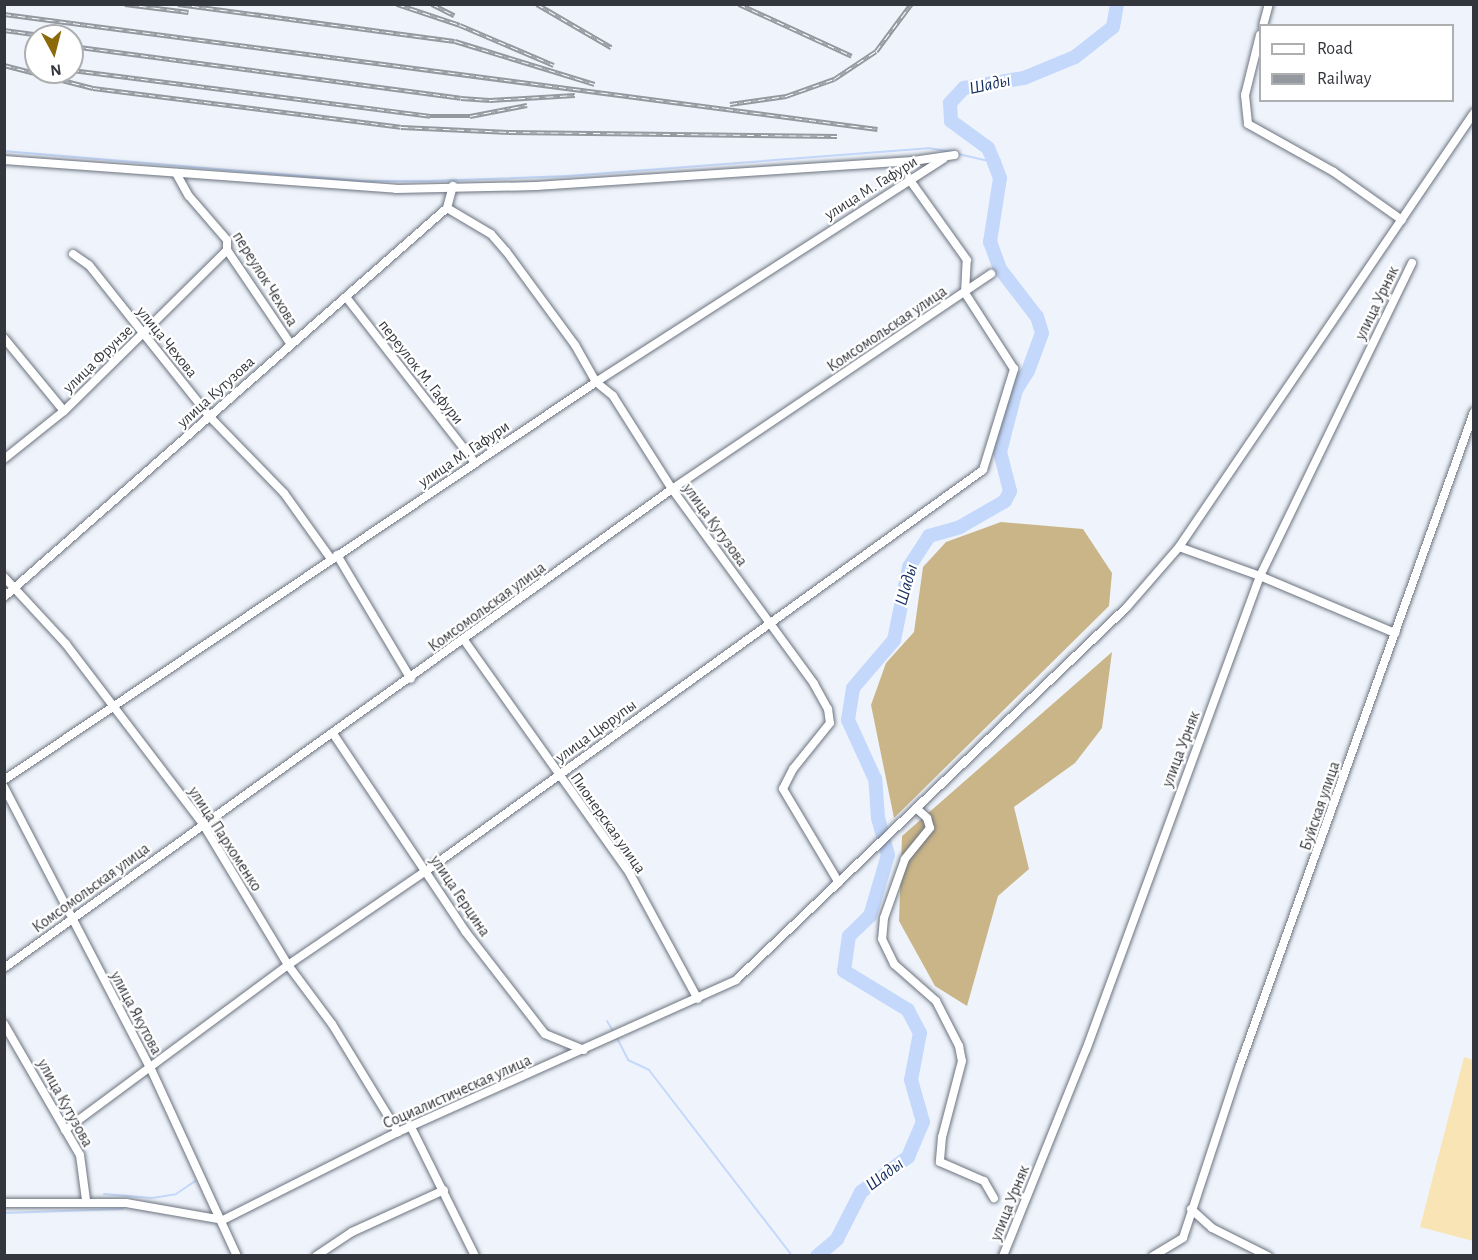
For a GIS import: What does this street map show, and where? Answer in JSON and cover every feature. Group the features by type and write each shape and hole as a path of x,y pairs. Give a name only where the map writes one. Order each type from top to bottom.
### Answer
{"street":[{"path":"1264,24 1269,4"},
{"path":"1259,39 1245,94 1248,124 1350,183 1401,220"},
{"name":"Социалистическая улица","path":"223,1220 398,1132 626,1032 736,980 1127,607 1179,547 1473,113"},
{"path":"4,160 365,189 536,186 944,159 955,155"},
{"name":"улица М. Гафури","path":"4,780 596,382 909,179 944,159"},
{"name":"переулок Чехова","path":"176,173 189,196 227,240 227,250 290,343"},
{"path":"909,179 967,260 965,293"},
{"path":"447,208 453,186"},
{"name":"улица Кутузова","path":"4,597 210,417 290,343 447,208 491,234 506,251 575,345 596,382 613,396 672,489 771,623 828,709 830,723 793,769 783,789 839,883"},
{"name":"улица Фрунзе","path":"4,459 64,411 227,250"},
{"name":"улица Чехова","path":"73,254 89,265 210,417 284,493 334,557 411,679"},
{"name":"улица Урняк","path":"1003,1256 1015,1232 1086,1050 1260,576 1413,263"},
{"name":"Комсомольская улица","path":"4,968 203,824 334,735 672,489 991,274"},
{"name":"улица Цюрупы","path":"65,1130 288,965 426,871 983,470 1014,369 965,293"},
{"name":"переулок М. Гафури","path":"346,297 475,463"},
{"name":"улица Фрунзе","path":"4,338 64,411"},
{"name":"Буйская улица","path":"1153,1256 1183,1238 1191,1209 1473,412"},
{"path":"1179,547 1260,576 1395,633"},
{"name":"улица Пархоменко","path":"4,577 66,644 203,824 288,965 332,1024 398,1132"},
{"name":"Пионерская улица","path":"464,640 630,874 698,999"},
{"name":"улица Герцина","path":"334,735 465,931 545,1034 584,1050"},
{"name":"улица Якутова","path":"4,787 150,1067 223,1220 237,1256"},
{"path":"916,808 927,818 930,828 905,859 884,918 882,939 894,964 936,1001 959,1046 962,1061 942,1137 940,1162 984,1181 994,1198"},
{"name":"улица Кутузова","path":"4,1024 80,1155 86,1200"},
{"path":"411,1127 475,1256"},
{"path":"316,1256 352,1232 444,1190"},
{"path":"4,1203 86,1200 126,1203 223,1220"},
{"path":"1191,1209 1212,1228 1268,1256"},
{"path":"1006,1247 1011,1256"}],"shaded area":[{"path":"1001,522 1083,529 1112,573 1109,606 894,818 871,705 886,663 914,632 923,567 946,542"},
{"path":"1112,652 1102,728 1075,763 1014,807 1029,869 998,896 967,1006 935,986 899,921 902,836"},
{"path":"1464,1057 1473,1060 1473,1241 1420,1227"}],"waterway":[{"name":"Шады","path":"817,1256 837,1239 861,1192 908,1157 923,1122 911,1080 920,1033 908,1010 844,971 849,936 870,916 888,855 878,818 875,779 848,720 853,688 894,640 909,567 929,536 960,527 1005,501 1010,491 1000,452 1016,390 1028,371 1042,333 1037,317 1000,269 990,242 1000,178 994,162 988,148 951,121 950,103 964,88 1024,78 1075,57 1113,27 1117,4"},
{"path":"4,151 359,181 568,176 928,148 953,152"},
{"path":"958,154 994,162"},
{"path":"607,1021 613,1031"},
{"path":"616,1036 628,1060 649,1070 792,1256"},
{"path":"104,1194 152,1198 176,1194 195,1181"},
{"path":"4,1213 123,1209"}],"railway":[{"path":"125,4 188,12"},
{"path":"178,4 455,41 595,84"},
{"path":"397,4 460,25 554,65"},
{"path":"432,4 454,15"},
{"path":"537,4 611,47"},
{"path":"739,4 852,56"},
{"path":"730,104 786,96 834,79 876,51 911,4"},
{"path":"4,14 877,129"},
{"path":"4,30 24,33"},
{"path":"84,48 461,98 490,100 575,95"},
{"path":"4,65 93,88 401,127 509,132 837,136"},
{"path":"84,72 430,116 470,116 527,105"}]}
